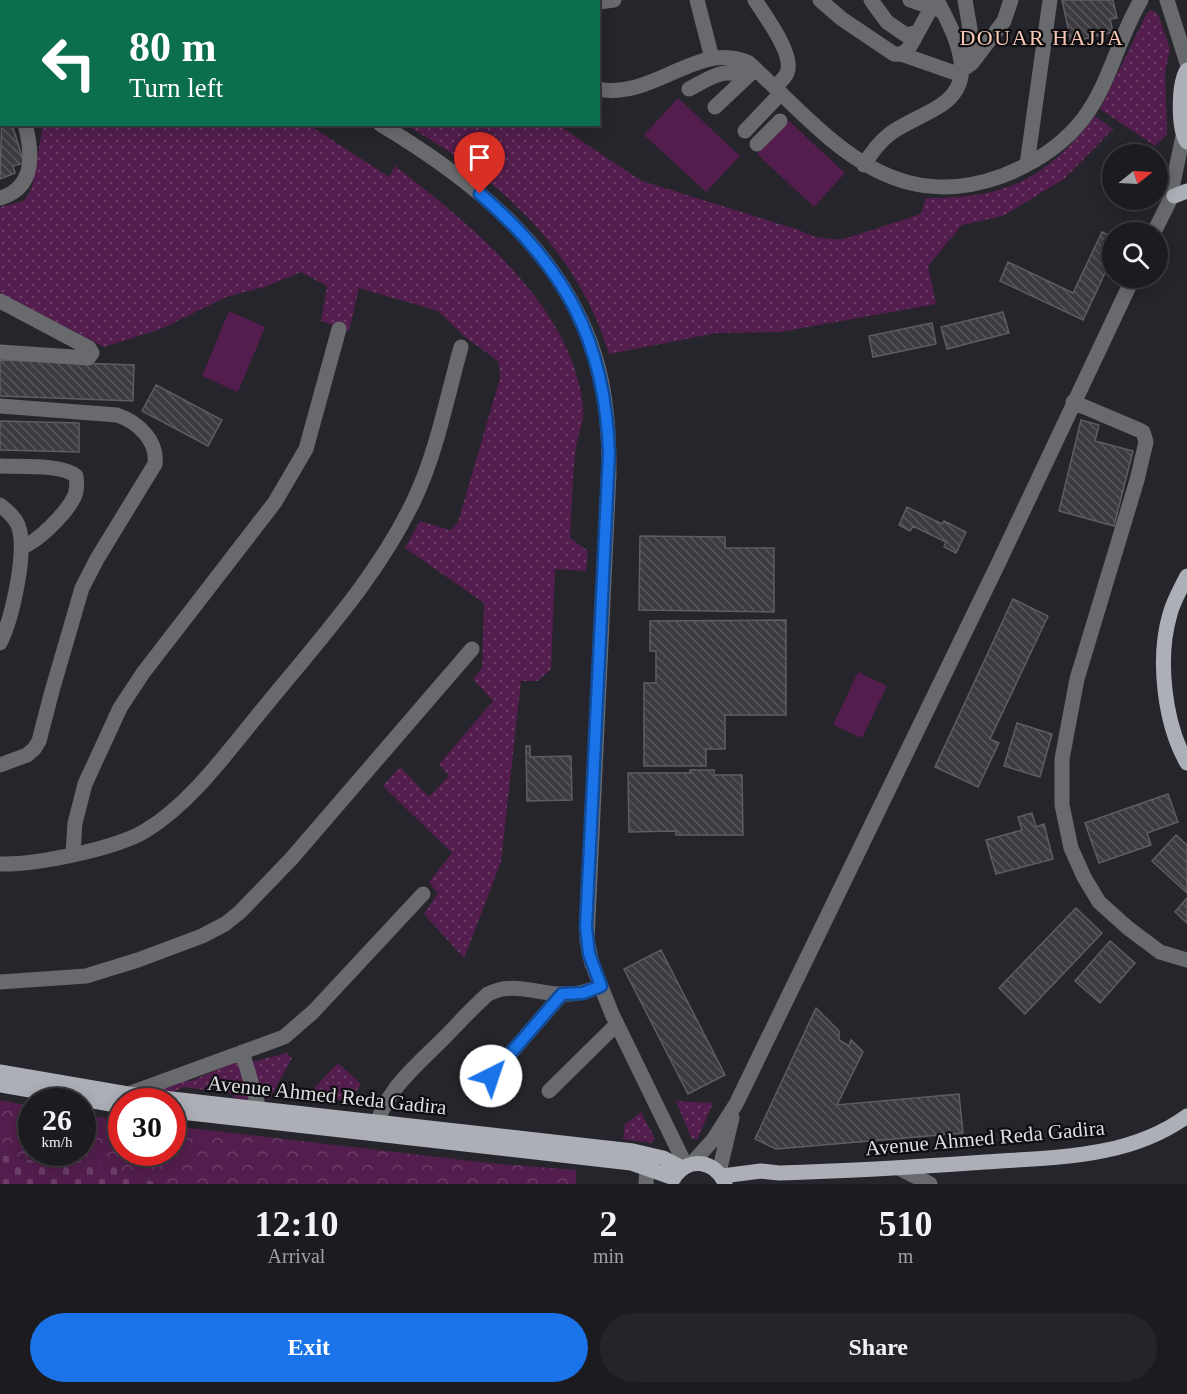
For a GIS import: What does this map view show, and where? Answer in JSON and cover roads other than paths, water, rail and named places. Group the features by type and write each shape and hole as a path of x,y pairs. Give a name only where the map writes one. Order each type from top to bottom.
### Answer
{"main road":[{"path":"1185,139 1181,126 1182,82 1187,70"},
{"path":"1187,576 1170,614 1165,645 1164,681 1170,715 1187,763"},
{"name":"Avenue Ahmed Reda Gadira","path":"0,1072 108,1096"},
{"name":"Avenue Ahmed Reda Gadira","path":"0,1085 108,1098"},
{"name":"Avenue Ahmed Reda Gadira","path":"186,1104 259,1108 376,1128 681,1172"},
{"name":"Avenue Ahmed Reda Gadira","path":"186,1112 633,1151 663,1158 681,1172"},
{"name":"Avenue Ahmed Reda Gadira","path":"722,1177 761,1171 779,1173 899,1168 1097,1152 1146,1139 1176,1125 1187,1116"},
{"path":"681,1172 709,1165 722,1177"},
{"name":"Avenue Ahmed Reda Gadira","path":"743,1184 779,1173"}],"street":[{"path":"697,0 712,58"},
{"path":"755,0 788,59 787,74 778,90 748,127 762,140 780,121"},
{"path":"820,0 886,50 965,69"},
{"path":"871,0 880,14 894,28 906,34 918,32"},
{"path":"910,0 937,6"},
{"path":"864,165 879,144 891,133 944,105 953,97 965,69 970,29 965,0"},
{"path":"965,69 1004,21 1011,0"},
{"path":"1027,164 1050,0"},
{"path":"689,89 720,73 751,74 778,90 838,146 877,172 900,180 945,188 978,183 1027,164 1064,140 1091,107 1106,80 1141,0"},
{"path":"1167,0 1187,63"},
{"path":"901,54 906,52 937,6"},
{"path":"937,6 960,52 965,69"},
{"path":"600,89 615,91 637,88 712,58 736,58 749,63 751,74"},
{"path":"716,107 751,74"},
{"path":"0,198 15,193 26,177 30,158 25,126"},
{"path":"383,126 453,173 491,204 525,237 546,261 568,295 596,358 606,407 609,474 586,927 589,954 601,986 681,1172 713,1140 736,1104 999,562 1128,288"},
{"path":"1177,196 1185,139"},
{"path":"1160,222 1187,176"},
{"path":"0,301 89,348 92,353 88,358 0,352"},
{"path":"73,854 75,823 86,784 120,708 143,674 275,502 306,449 339,329"},
{"path":"0,864 39,861 119,842 143,832 185,800 353,598 381,559 416,496 430,456 461,347"},
{"path":"1073,402 1139,430 1145,436 1146,442 1137,480 1077,679 1062,759 1062,805 1071,848 1084,877 1099,902 1160,952 1187,960"},
{"path":"0,406 117,415 132,423 151,440 156,455 155,464 82,588 39,741 27,755 0,765"},
{"path":"0,466 60,469 76,476 74,498 37,540 22,547"},
{"path":"0,505 13,516 18,524 22,547 14,603 0,643"},
{"path":"0,982 86,976 149,956 202,936 225,924 240,912 292,858 472,649"},
{"path":"154,1088 284,1037 298,1026 423,894"},
{"path":"376,1128 386,1102 401,1082 488,994 510,987 562,994 583,993 601,986"},
{"path":"491,1076 562,994"},
{"path":"549,1092 617,1024"},
{"path":"242,1052 259,1108"},
{"path":"722,1177 736,1104"},
{"path":"646,1184 647,1167"},
{"path":"899,1168 906,1180 913,1184"},
{"path":"899,1168 930,1184"}],"district":[{"name":"DOUAR HAJJA","path":"1042,37"}]}
